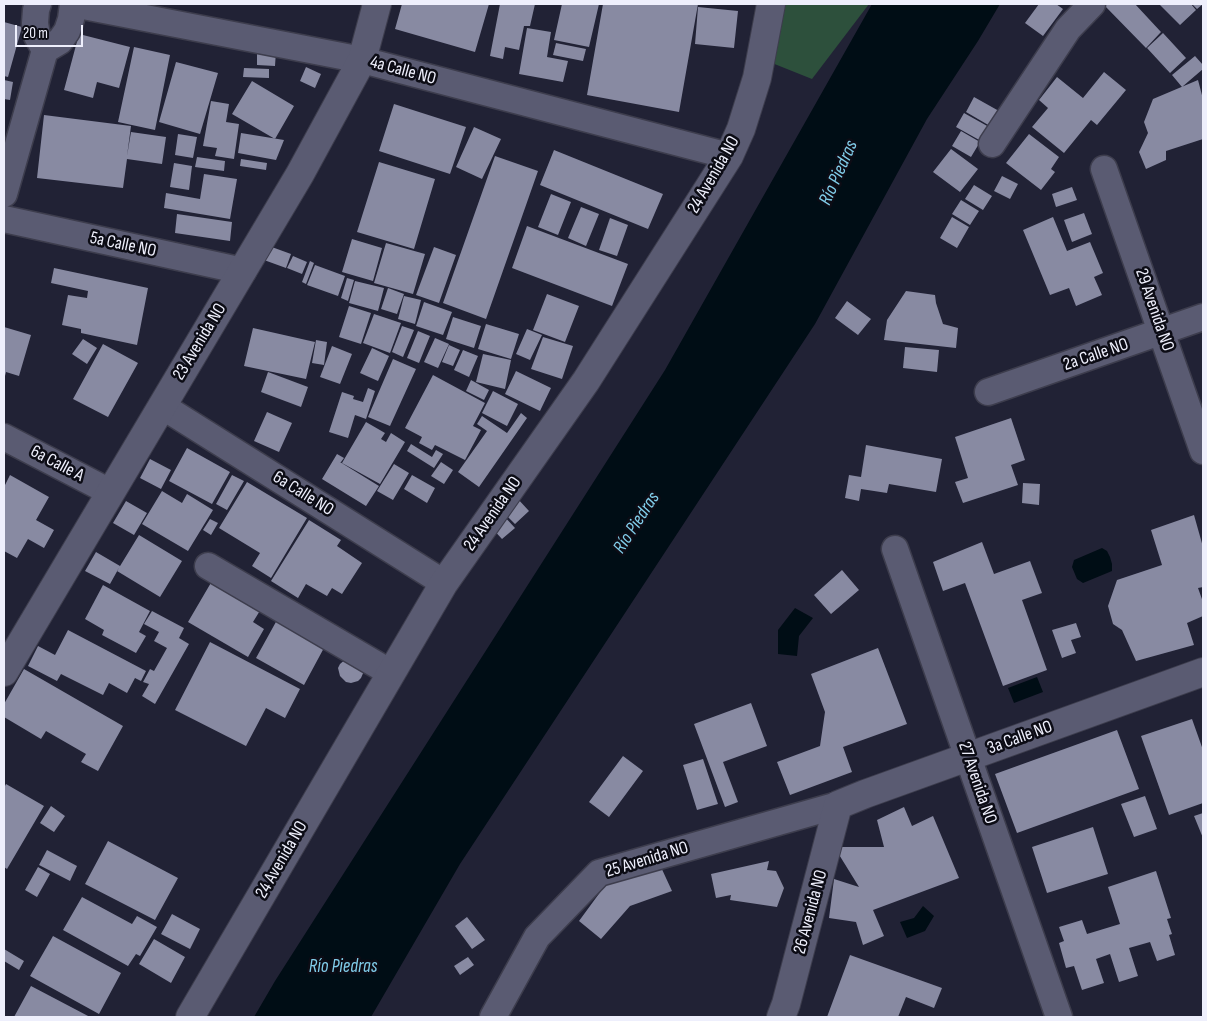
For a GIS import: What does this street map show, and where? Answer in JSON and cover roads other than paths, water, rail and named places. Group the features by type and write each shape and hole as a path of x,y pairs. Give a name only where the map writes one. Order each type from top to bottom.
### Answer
{"street":[{"path":"38,4 35,23 37,36 45,50"},
{"path":"4,194 45,50 60,41 67,31 73,4"},
{"name":"4a Calle NO","path":"73,4 362,60 729,156"},
{"name":"23 Avenida NO","path":"4,672 300,174 362,60 377,4"},
{"name":"24 Avenida NO","path":"190,1017 444,583 586,381 729,156 741,129 757,78 771,4"},
{"path":"992,144 1068,29 1092,4"},
{"name":"29 Avenida NO","path":"1104,169 1203,451"},
{"name":"5a Calle NO","path":"4,219 243,271"},
{"name":"2a Calle NO","path":"988,392 1203,318"},
{"name":"6a Calle NO","path":"162,406 444,583"},
{"name":"6a Calle A","path":"4,437 110,492"},
{"name":"27 Avenida NO","path":"895,549 1059,1017"},
{"path":"208,566 391,673"},
{"name":"3a Calle NO","path":"838,805 1203,672"},
{"name":"25 Avenida NO","path":"493,1017 537,937 600,873 838,805"},
{"name":"26 Avenida NO","path":"781,1017 838,805"}],"water":[{"name":"Río Piedras","path":"872,4 1000,4 927,119 815,324 460,864 371,1017 254,1017 275,981 665,370"},
{"path":"1102,548 1107,551 1110,557 1112,571 1083,583 1077,579 1072,567 1074,560"},
{"path":"795,608 813,618 799,636 797,656 778,654 778,630"},
{"path":"1037,677 1043,692 1014,703 1008,688"},
{"path":"923,906 934,916 925,931 907,938 900,922 914,918"}]}
